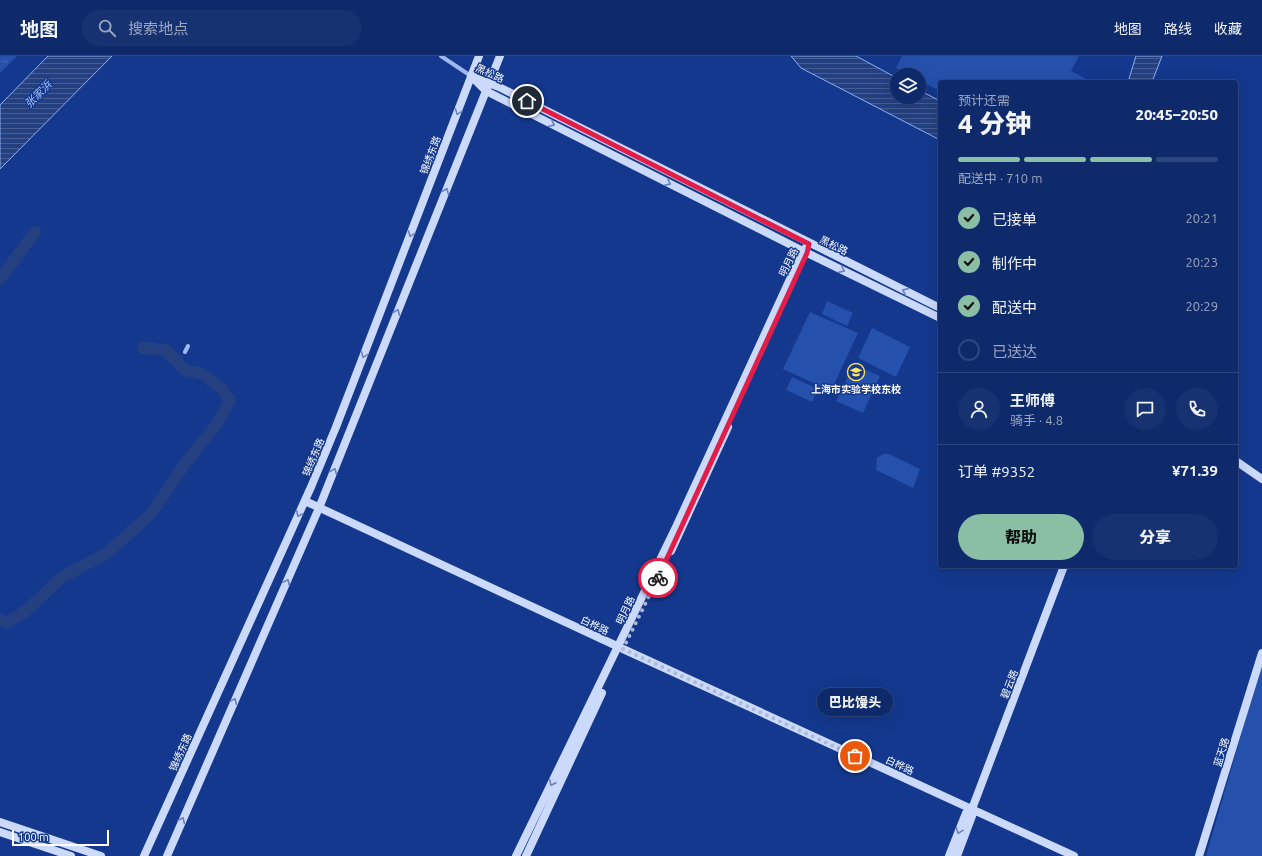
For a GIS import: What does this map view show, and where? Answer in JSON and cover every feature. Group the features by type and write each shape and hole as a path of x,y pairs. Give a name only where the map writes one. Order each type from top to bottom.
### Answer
{"street":[{"name":"黑松路","path":"441,56 472,76 490,83 809,244 938,307"},
{"name":"锦绣东路","path":"144,856 305,501 341,415 479,56"},
{"path":"167,856 319,508 500,56"},
{"path":"472,76 486,91 805,252 938,317"},
{"name":"明月路","path":"516,856 681,530 809,244"},
{"path":"185,352 188,346"},
{"path":"1238,462 1262,479"},
{"name":"白桦路","path":"305,501 1074,856"},
{"name":"碧云路","path":"956,856 972,816 972,809 1063,568"},
{"name":"明月路","path":"526,856 621,648"},
{"name":"蓝天路","path":"1199,856 1262,653"},
{"name":"碧云路","path":"949,856 966,813 972,809"},
{"path":"0,822 101,856"},
{"path":"0,832 71,856"}],"green space":[{"path":"0,56 17,56 0,73"},
{"path":"902,56 1079,56 1071,71 1088,80 938,80 938,90 926,84 926,68 896,68"},
{"path":"827,301 853,313 847,326 822,314"},
{"path":"810,312 858,333 831,391 783,369"},
{"path":"872,328 910,347 896,377 858,358"},
{"path":"854,365 880,376 863,413 836,401"},
{"path":"792,377 818,389 812,402 786,390"},
{"path":"883,454 889,454 920,469 913,488 876,470 877,458"},
{"path":"1262,663 1262,856 1206,856"}],"water":[{"name":"张家浜","path":"48,56 112,56 0,169 0,105"},
{"path":"791,56 856,56 890,74 890,104 926,104 926,94 938,100 938,139 801,68"},
{"path":"1136,56 1162,56 1153,80 1129,80"}],"waterway":[{"path":"0,279 35,232"},
{"path":"0,620 7,623 27,610 62,577 106,554 144,520 153,511 184,465 219,421 230,400 222,389 203,374 185,370 166,350 143,348"}],"way so far":[{"path":"658,578 623,649 855,756"}],"place":[{"name":"上海市实验学校东校","path":"856,372"},
{"name":"巴比馒头","path":"855,756"}],"route":[{"path":"527,101 809,244 807,253 658,578"}]}
